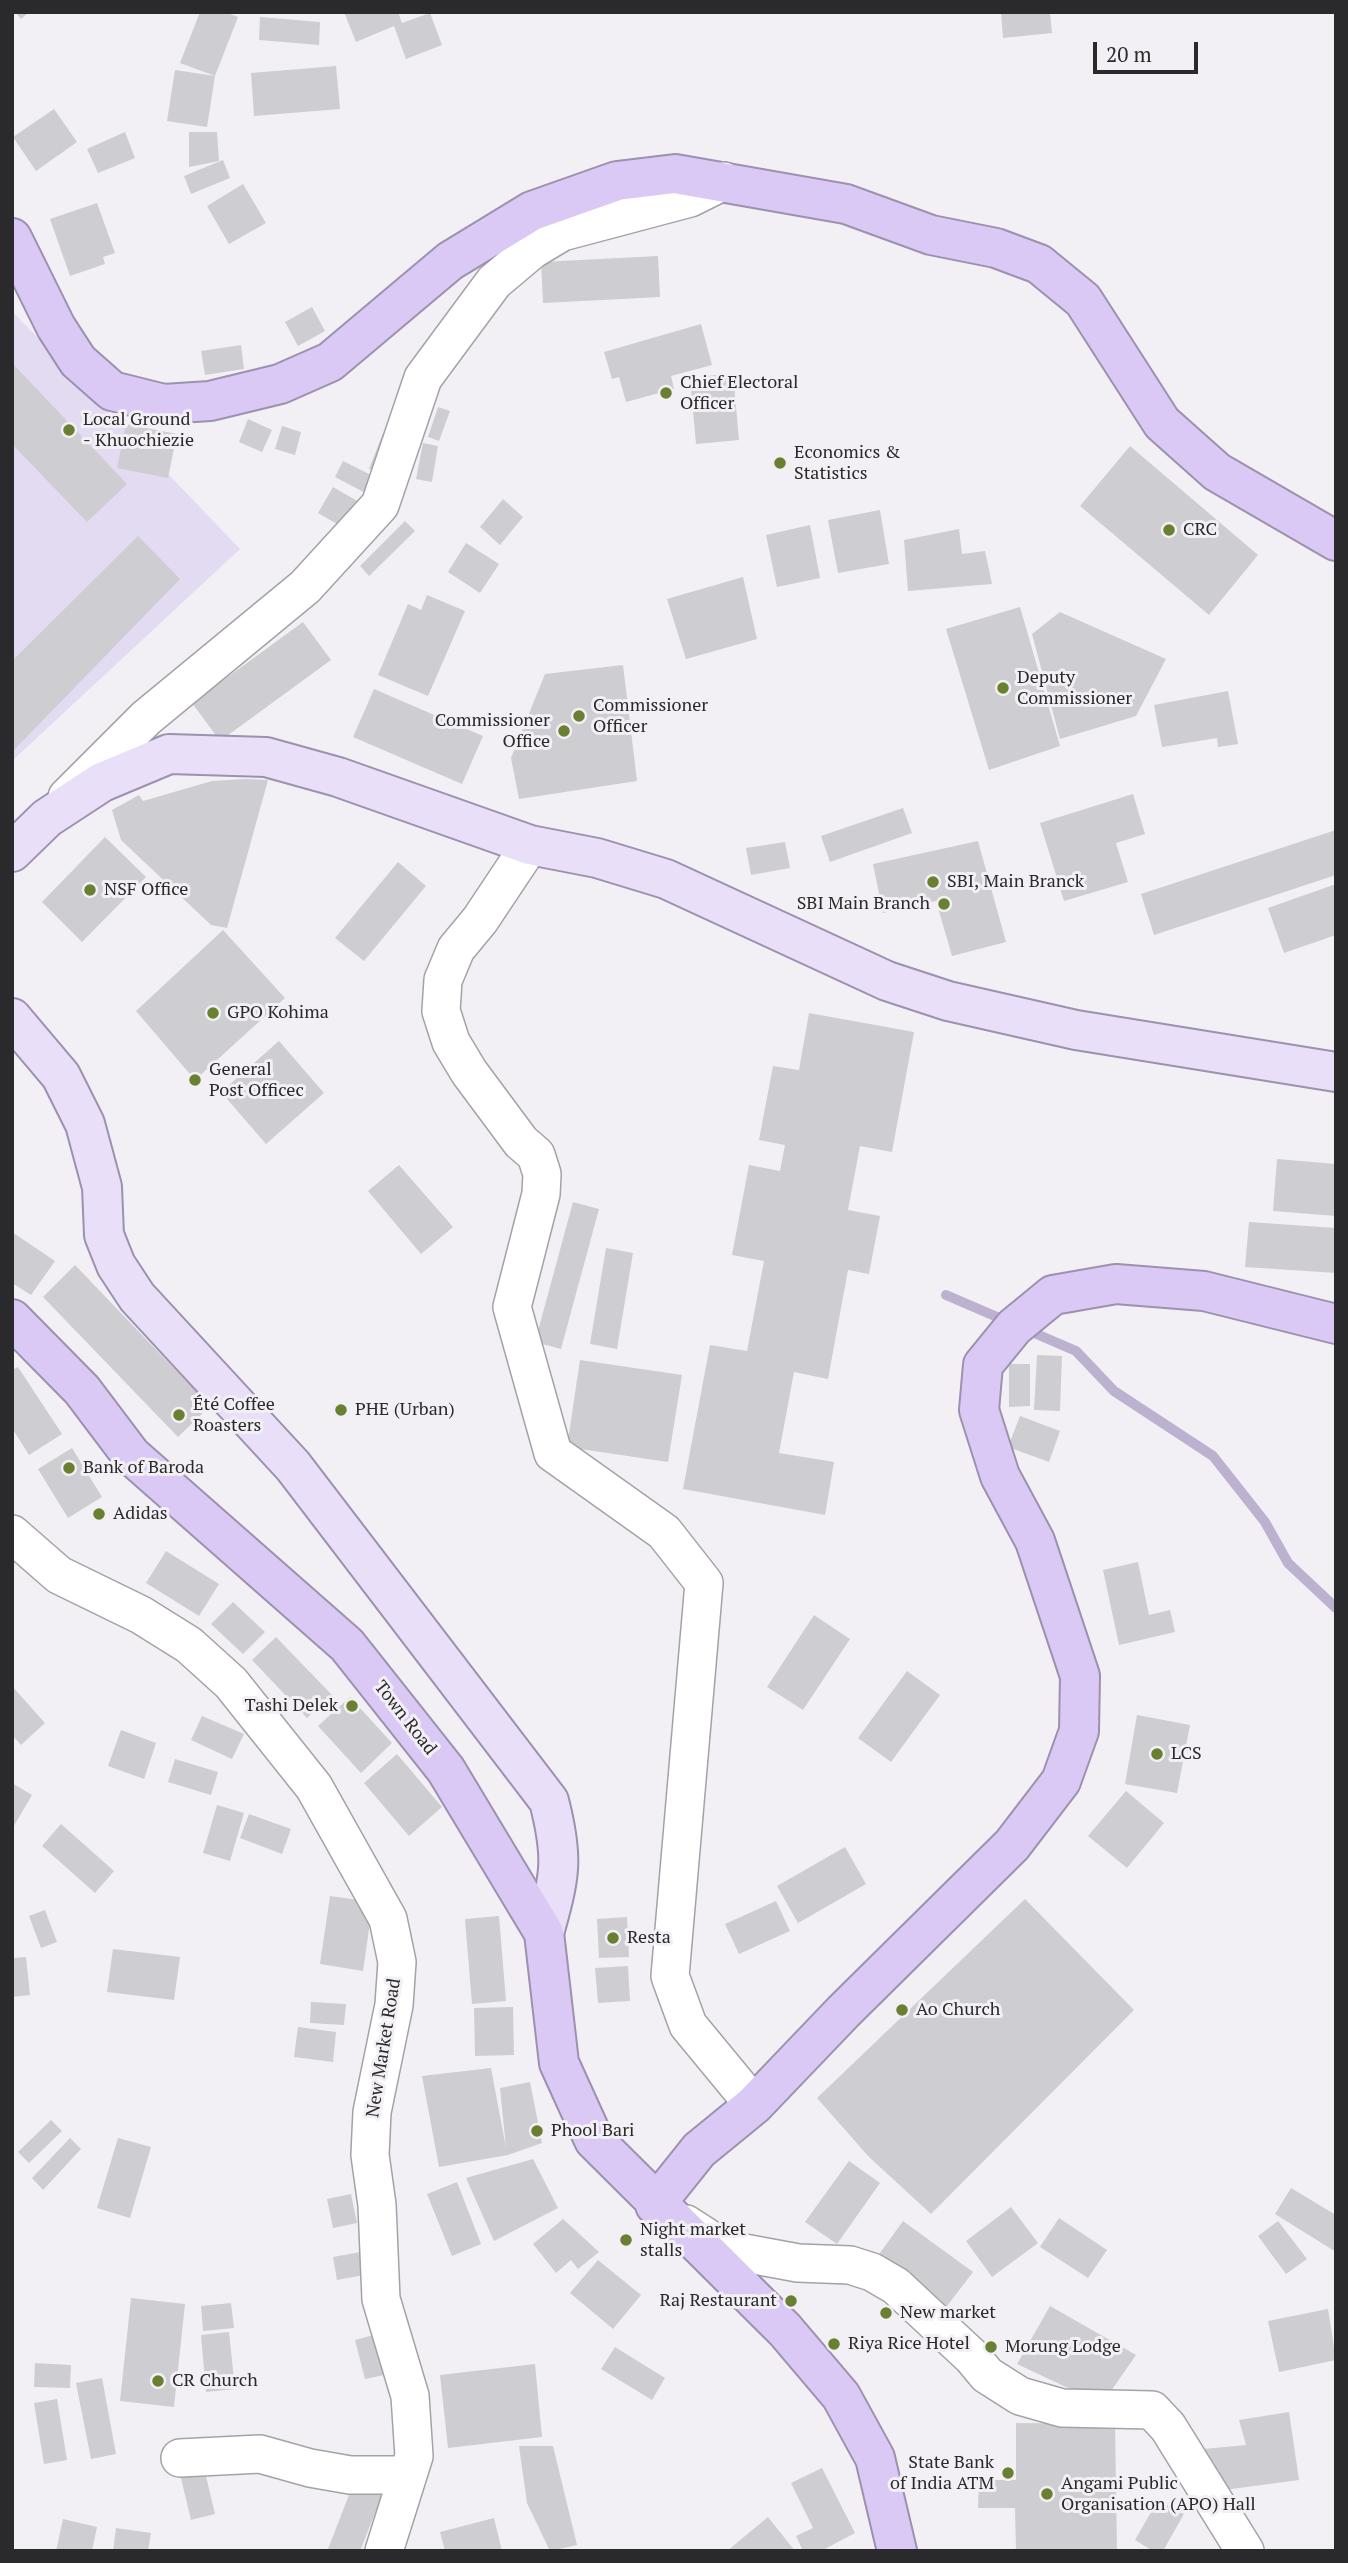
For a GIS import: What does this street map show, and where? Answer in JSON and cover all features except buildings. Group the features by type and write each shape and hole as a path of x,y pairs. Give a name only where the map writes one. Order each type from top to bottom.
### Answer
{"highway":[{"path":"12,238 56,327 78,361 112,391 164,404 210,401 280,384 330,362 450,261 533,211 617,180 675,174 846,204 931,235 996,248 1040,264 1083,300 1162,423 1217,472 1336,541"},
{"path":"655,2204 699,2150 754,2105 844,2011 1012,1845 1061,1782 1079,1731 1080,1676 1035,1541 1000,1476 979,1410 983,1365 1014,1327 1054,1295 1116,1284 1204,1291 1336,1324"},
{"name":"Town Road","path":"12,1319 82,1390 131,1455 347,1645 446,1770 544,1933 559,2063 593,2140 785,2330 841,2396 875,2458 897,2551"}],"main road":[{"path":"12,852 47,818 102,782 169,754 266,757 397,797 530,845 597,858 666,878 887,981 948,1001 1076,1030 1336,1072"},
{"path":"12,1018 61,1076 85,1124 102,1187 104,1235 116,1265 137,1297 293,1466 549,1801 560,1843 558,1882 544,1933"}],"street":[{"path":"47,818 146,718 305,587 380,505 422,378 494,282 532,250 562,232 690,198 724,181"},
{"path":"530,845 456,949 443,980 441,1011 451,1042 469,1072 521,1142 536,1155 542,1174 541,1194 512,1307 553,1453 664,1532 704,1583 670,1976 688,2025 754,2105"},
{"name":"New Market Road","path":"12,1534 58,1575 102,1599 141,1615 189,1645 230,1684 314,1787 388,1919 397,1962 394,2005 372,2112 370,2155 377,2205 381,2299 410,2396 414,2456 384,2551"},
{"path":"655,2204 714,2242 744,2253 798,2263 850,2265 872,2272 903,2292 972,2357 987,2375 1020,2396 1062,2408 1152,2410 1168,2427 1245,2551"},
{"path":"180,2458 260,2454 310,2468 350,2474 408,2475"}],"shaded area":[{"name":"Local Ground - Khuochiezie","path":"12,311 240,549 12,761"}],"waterway":[{"path":"946,1295 1076,1351 1114,1391 1213,1456 1265,1522 1288,1563 1336,1608"}],"place":[{"name":"Chief Electoral Officer","path":"666,393"},
{"name":"Local Ground - Khuochiezie","path":"69,430"},
{"name":"Economics & Statistics","path":"780,463"},
{"name":"CRC","path":"1169,530"},
{"name":"Deputy Commissioner","path":"1003,688"},
{"name":"Commissioner Officer","path":"579,716"},
{"name":"Commissioner Office","path":"564,731"},
{"name":"SBI, Main Branck","path":"933,882"},
{"name":"NSF Office","path":"90,890"},
{"name":"SBI Main Branch","path":"944,904"},
{"name":"GPO Kohima","path":"213,1013"},
{"name":"General Post Officec","path":"195,1080"},
{"name":"PHE (Urban)","path":"341,1410"},
{"name":"Été Coffee Roasters","path":"179,1415"},
{"name":"Bank of Baroda","path":"69,1468"},
{"name":"Adidas","path":"99,1514"},
{"name":"Tashi Delek","path":"352,1706"},
{"name":"LCS","path":"1157,1754"},
{"name":"Resta","path":"613,1938"},
{"name":"Ao Church","path":"902,2010"},
{"name":"Phool Bari","path":"537,2131"},
{"name":"Night market stalls","path":"626,2240"},
{"name":"Raj Restaurant","path":"791,2301"},
{"name":"New market","path":"886,2313"},
{"name":"Riya Rice Hotel","path":"834,2344"},
{"name":"Morung Lodge","path":"991,2347"},
{"name":"CR Church","path":"158,2381"},
{"name":"State Bank of India ATM","path":"1008,2473"},
{"name":"Angami Public Organisation (APO) Hall","path":"1047,2494"}]}
